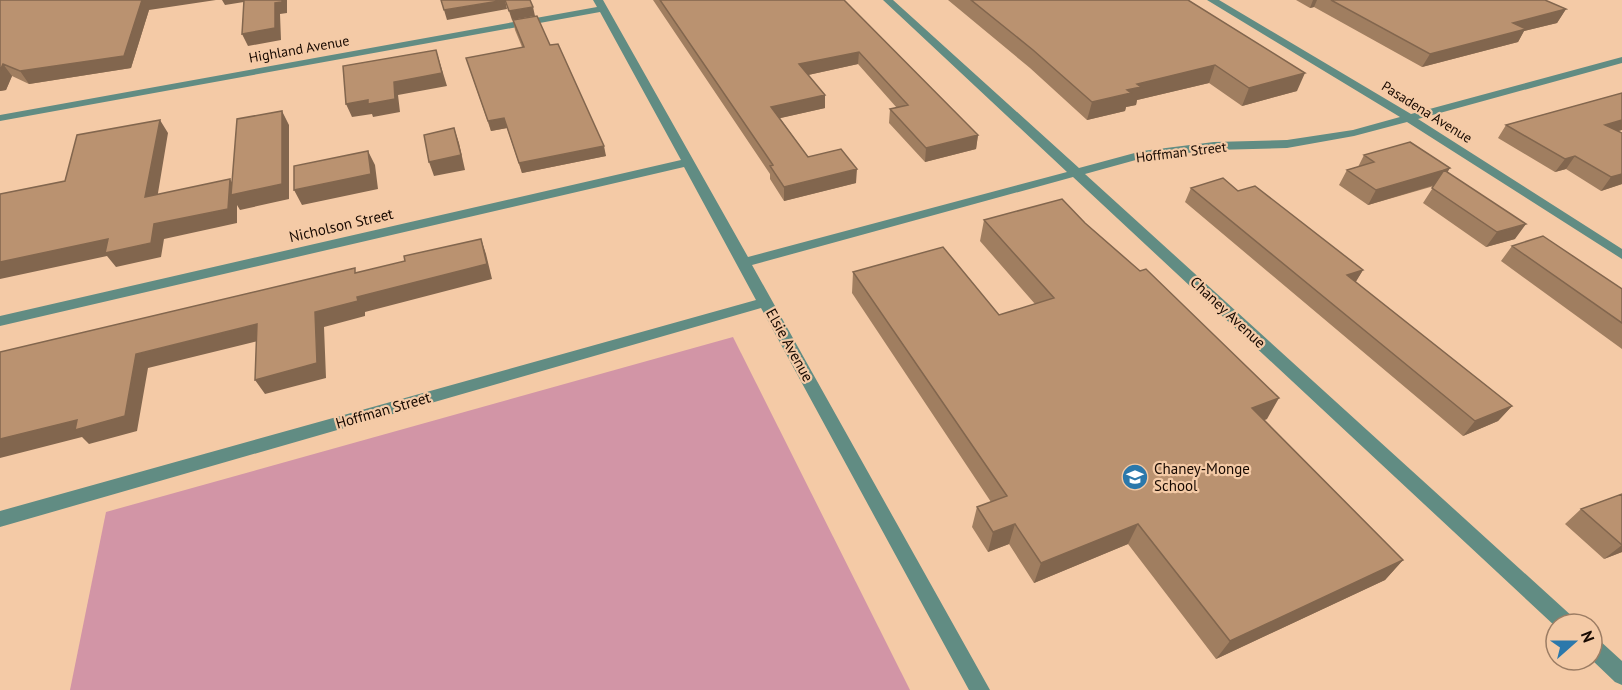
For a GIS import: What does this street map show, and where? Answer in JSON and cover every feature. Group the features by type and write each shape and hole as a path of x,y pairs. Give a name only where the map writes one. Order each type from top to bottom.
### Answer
{"street":[{"name":"Chaney Avenue","path":"888,0 1554,612"},
{"name":"Pasadena Avenue","path":"1212,0 1409,118 1622,255"},
{"name":"Highland Avenue","path":"0,118 600,4"},
{"name":"Elsie Avenue","path":"600,4 980,690"},
{"name":"Hoffman Street","path":"743,262 1076,171 1177,149 1320,140 1354,133 1622,60"},
{"name":"Nicholson Street","path":"0,321 689,162"},
{"name":"Hoffman Street","path":"0,519 766,302"},
{"path":"1604,658 1622,675"}],"shaded area":[{"path":"733,337 910,690 70,690 106,512"}],"building":[{"path":"0,0 142,0 124,56 20,71 3,64 0,71"},
{"path":"244,0 282,0 282,2 275,3 275,28 242,34"},
{"path":"441,0 505,0 444,10"},
{"path":"505,0 530,0 533,7 509,11"},
{"path":"660,0 844,0 978,135 926,148 890,109 908,105 859,52 799,64 825,95 771,107 808,157 841,149 857,169 784,187 770,166 773,165"},
{"path":"971,0 1188,0 1305,73 1249,88 1215,65 1137,84 1141,87 1127,90 1131,93 1092,102"},
{"path":"1331,0 1545,0 1566,9 1513,23 1526,29 1430,54"},
{"path":"537,16 550,45 558,44 604,146 519,163 504,118 488,121 466,58 524,47 513,20"},
{"path":"436,50 442,73 394,82 395,99 368,104 368,100 346,104 343,66"},
{"path":"1622,93 1622,120 1605,125 1622,133 1622,174 1611,177 1575,156 1565,159 1506,125"},
{"path":"282,111 282,184 231,195 237,119"},
{"path":"160,120 145,197 230,179 228,209 154,224 151,243 105,253 108,239 0,262 0,194 65,181 77,135"},
{"path":"454,128 461,155 429,162 424,135"},
{"path":"1410,142 1450,168 1376,190 1347,170 1374,162 1364,155"},
{"path":"368,151 371,174 294,190 294,166"},
{"path":"1444,170 1526,224 1497,232 1432,188"},
{"path":"1223,178 1238,191 1255,186 1363,270 1347,275 1512,406 1475,421 1191,188"},
{"name":"Chaney-Monge School","path":"1062,199 1085,223 1140,271 1146,269 1279,398 1252,408 1403,560 1230,641 1138,524 1041,563 1015,524 993,532 977,507 1007,496 853,272 943,247 999,315 1054,298 984,220"},
{"path":"1543,236 1622,289 1622,323 1512,246"},
{"path":"481,239 487,264 357,297 358,301 315,312 317,363 255,380 257,324 136,354 125,416 75,430 77,420 0,439 0,352 355,268 355,273 405,261 404,256"},
{"path":"1622,494 1622,545 1581,509"}],"place":[{"name":"Chaney-Monge School","path":"1135,477"}]}
